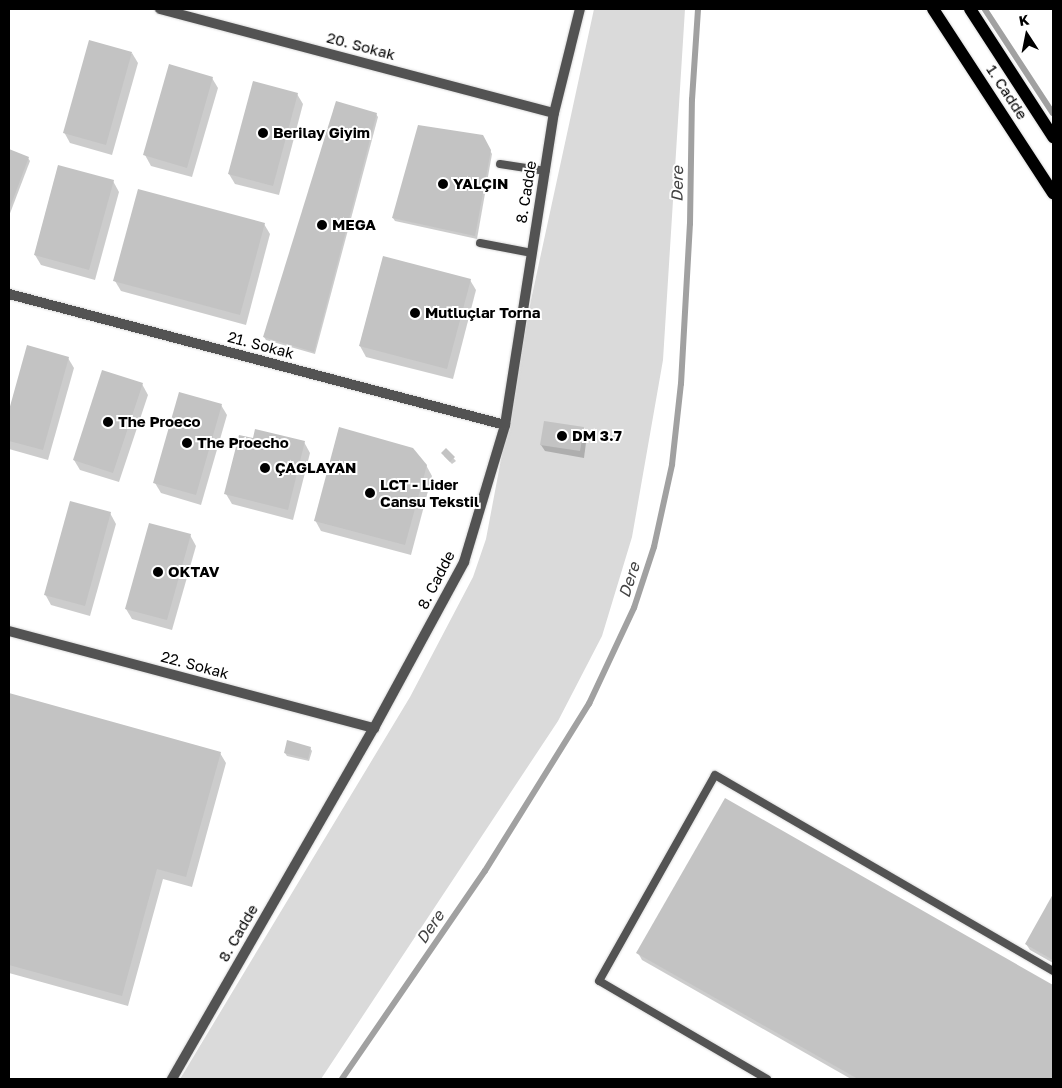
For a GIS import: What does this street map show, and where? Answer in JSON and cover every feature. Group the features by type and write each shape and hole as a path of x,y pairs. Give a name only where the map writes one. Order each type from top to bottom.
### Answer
{"main road":[{"name":"1. Cadde","path":"933,9 1053,193"},
{"name":"1. Cadde","path":"970,9 1053,137"}],"street":[{"name":"20. Sokak","path":"160,9 554,113"},
{"name":"8. Cadde","path":"172,1079 374,728 464,562 505,425 554,113 580,9"},
{"name":"21. Sokak","path":"9,294 505,425"},
{"name":"22. Sokak","path":"9,631 374,728"}],"lane":[{"path":"500,164 545,171"},
{"path":"480,243 532,253"},
{"path":"767,1079 599,981 715,775 1053,970"}],"shaded area":[{"path":"594,9 685,9 663,360 632,537 602,636 558,721 321,1079 180,1079 410,697 473,577 486,539 531,300"}],"building":[{"path":"89,40 132,52 106,145 63,133"},
{"path":"169,64 213,77 187,168 143,155"},
{"name":"Berilay Giyim","path":"253,81 298,93 273,186 228,174"},
{"name":"MEGA","path":"336,101 377,113 314,352 263,337"},
{"name":"YALÇIN","path":"418,125 483,135 491,150 475,236 392,218"},
{"path":"9,149 29,157 9,210"},
{"path":"58,165 114,180 89,270 34,255"},
{"path":"138,189 265,223 240,315 113,281"},
{"name":"Mutluçlar Torna","path":"383,256 471,279 447,369 359,346"},
{"path":"27,345 69,357 43,450 9,441 9,410"},
{"name":"The Proeco","path":"102,370 143,383 113,473 73,460"},
{"name":"The Proecho","path":"179,392 222,404 196,495 153,483"},
{"name":"DM 3.7","path":"544,421 584,427 580,451 540,445"},
{"name":"LCT - Lider Cansu Tekstil","path":"339,427 413,448 427,465 405,545 314,521"},
{"name":"ÇAĞLAYAN","path":"255,429 305,441 288,510 224,494 239,435 253,438"},
{"path":"446,448 455,457 450,462 441,453"},
{"path":"70,501 111,512 85,606 44,595"},
{"name":"OKTAV","path":"149,523 191,534 167,620 125,609"},
{"path":"9,693 221,752 186,877 157,869 122,996 9,965"},
{"path":"287,740 311,747 308,759 284,753"},
{"path":"725,798 1053,985 1053,1079 858,1079 636,953"},
{"path":"1053,894 1053,960 1025,944"}],"waterway":[{"name":"Dere","path":"342,1079 485,871 589,704 634,608 654,547 672,465 681,384 690,224 692,100 698,9"},
{"path":"985,9 1053,113"}],"place":[{"name":"Berilay Giyim","path":"263,133"},
{"name":"YALÇIN","path":"443,184"},
{"name":"MEGA","path":"322,225"},
{"name":"Mutluçlar Torna","path":"415,313"},
{"name":"The Proeco","path":"108,422"},
{"name":"DM 3.7","path":"562,436"},
{"name":"The Proecho","path":"187,443"},
{"name":"ÇAĞLAYAN","path":"265,468"},
{"name":"LCT - Lider Cansu Tekstil","path":"370,493"},
{"name":"OKTAV","path":"158,572"}]}
